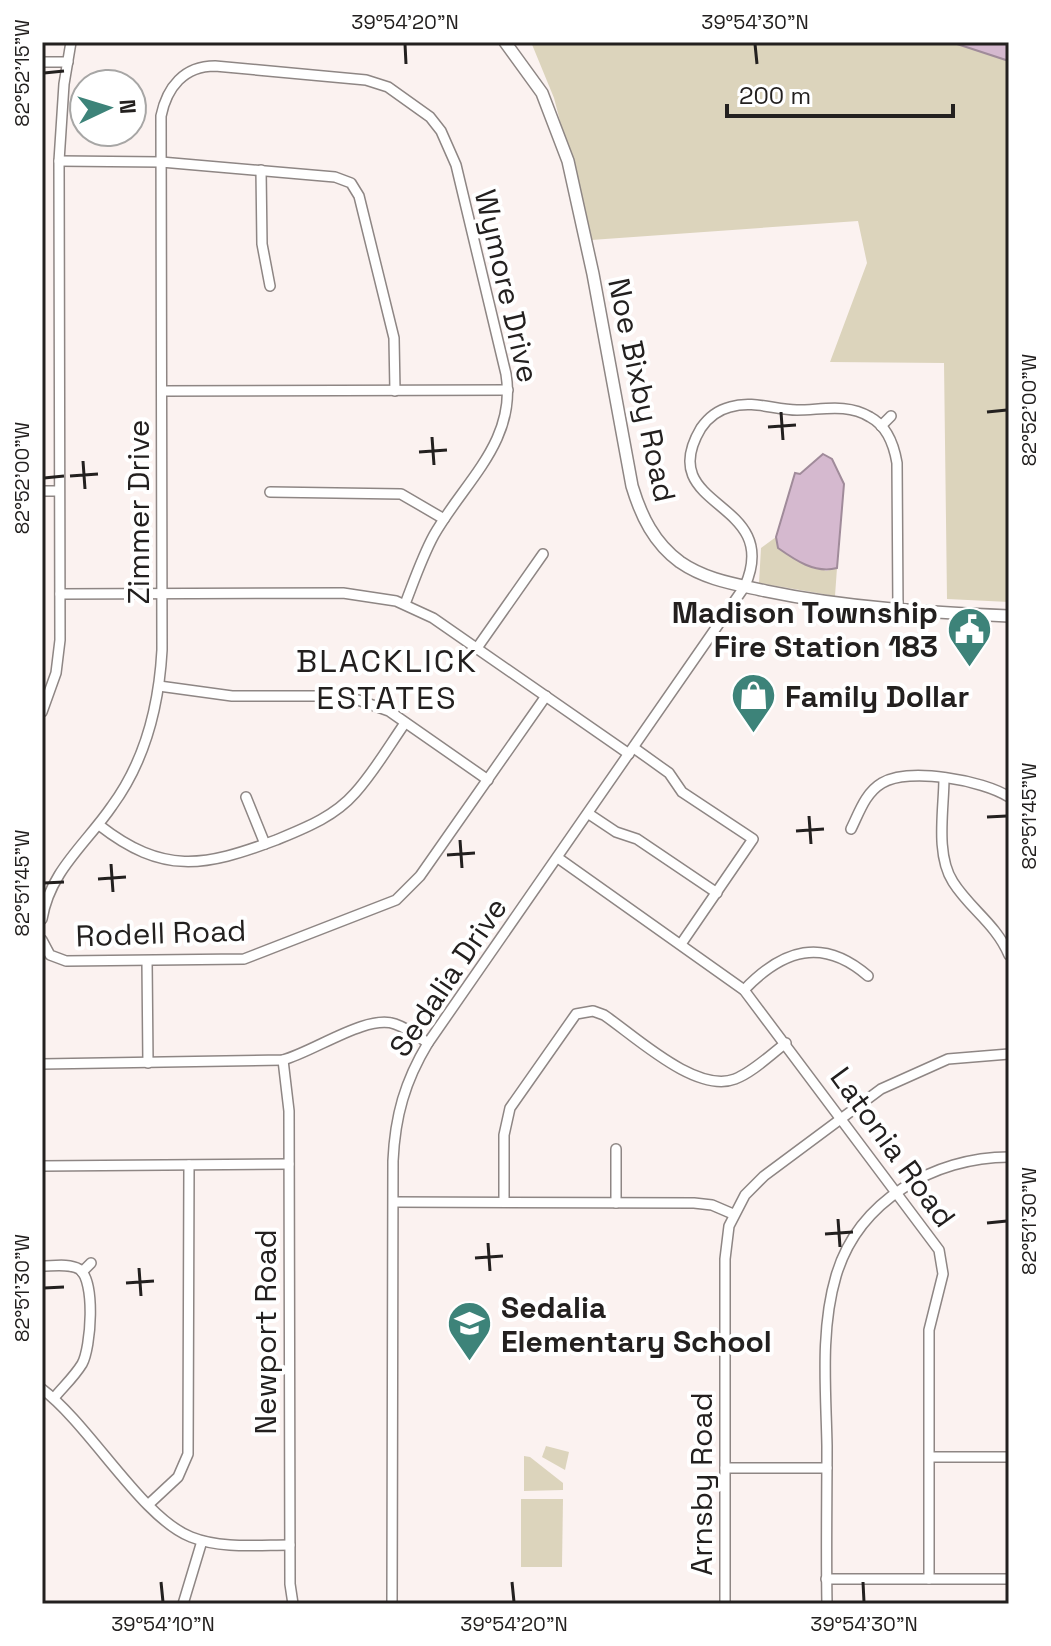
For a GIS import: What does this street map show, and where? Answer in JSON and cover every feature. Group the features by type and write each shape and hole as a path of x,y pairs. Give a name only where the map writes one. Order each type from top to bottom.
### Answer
{"street":[{"path":"42,712 59,658 59,161 71,42"},
{"name":"Noe Bixby Road","path":"505,42 542,93 564,147 593,274 632,486 642,516 658,541 679,561 710,578 745,586 840,605 1009,616"},
{"path":"42,62 68,62"},
{"name":"Wymore Drive","path":"180,77 196,68 215,66 352,77 388,87 419,108 441,131 456,165 508,390 507,415 499,439 444,519 422,559 405,604"},
{"name":"Zimmer Drive","path":"42,919 60,870 99,825 141,754 159,686 162,594 161,162 163,105 180,77"},
{"path":"59,161 161,162 353,181 394,338 395,391"},
{"path":"261,170 262,244 270,286"},
{"path":"162,391 508,390"},
{"path":"745,586 753,554 751,538 742,524 709,500 692,469 694,441 705,422 732,406 848,409 873,418 892,443 898,474 898,610"},
{"path":"881,426 891,416"},
{"path":"42,491 59,491"},
{"path":"270,492 387,491 413,498 444,519"},
{"path":"477,648 543,554"},
{"name":"Sedalia Drive","path":"392,1604 394,1136 400,1102 412,1070 428,1043 745,586"},
{"path":"60,594 343,593 405,604 433,618 546,696 669,773 682,792 753,839 681,944"},
{"path":"159,686 232,696 345,697 379,707 488,780"},
{"name":"Rodell Road","path":"42,940 47,959 66,961 244,959 396,900 420,876 546,696"},
{"path":"99,825 133,849 173,862 220,860 305,828 344,804 405,723"},
{"path":"851,829 868,796 884,781 944,778 984,783 1009,797"},
{"path":"944,778 946,865 952,881 998,934 1009,955"},
{"path":"246,797 265,844"},
{"path":"589,814 616,832 637,839 717,893"},
{"name":"Latonia Road","path":"558,858 744,990 939,1250 943,1264 929,1330 929,1579"},
{"path":"998,934 1009,929"},
{"path":"744,990 768,968 808,952 841,956 868,976"},
{"path":"147,961 148,1063"},
{"path":"504,1202 504,1135 510,1108 571,1018 586,1006 688,1073 712,1082 737,1078 786,1043"},
{"path":"42,1064 283,1060 309,1053 356,1027 380,1021 397,1024 428,1043"},
{"name":"Arnsby Road","path":"725,1604 725,1259 733,1214 764,1176 892,1083 924,1068 965,1057 1009,1054"},
{"name":"Newport Road","path":"283,1060 289,1098 290,1545 293,1604"},
{"path":"616,1149 616,1203"},
{"path":"827,1604 827,1328 836,1275 861,1226 897,1191 944,1167 966,1160 1009,1157"},
{"path":"42,1166 289,1164"},
{"path":"149,1504 178,1477 188,1454 189,1165"},
{"path":"394,1202 703,1204 733,1214"},
{"path":"82,1272 91,1263"},
{"path":"42,1266 69,1266 82,1272 89,1285 88,1348 82,1365 54,1398"},
{"path":"42,1389 54,1398 170,1525 202,1541 290,1545"},
{"path":"930,1457 1009,1457"},
{"path":"725,1468 827,1468"},
{"path":"183,1604 202,1541"},
{"path":"826,1579 1009,1579"}],"shaded area":[{"path":"531,42 965,42 1009,56 1009,602 947,599 944,363 830,362 867,263 858,221 591,240 554,98"},
{"path":"951,42 1009,42 1009,61"},
{"path":"823,454 832,459 844,484 837,568 829,569 806,565 791,557 778,548 776,537 795,473 800,474"},
{"path":"776,537 778,548 826,571 837,568 835,596 759,583 761,548"},
{"path":"546,1446 569,1452 565,1470 542,1457"},
{"path":"524,1456 530,1457 563,1483 563,1490 524,1491"},
{"path":"521,1499 563,1499 562,1567 521,1567"}],"place":[{"name":"Madison Township Fire Station 183","path":"969,668"},
{"name":"Family Dollar","path":"754,735"},
{"name":"Sedalia Elementary School","path":"470,1363"}],"district":[{"name":"BLACKLICK ESTATES","path":"387,680"}]}
